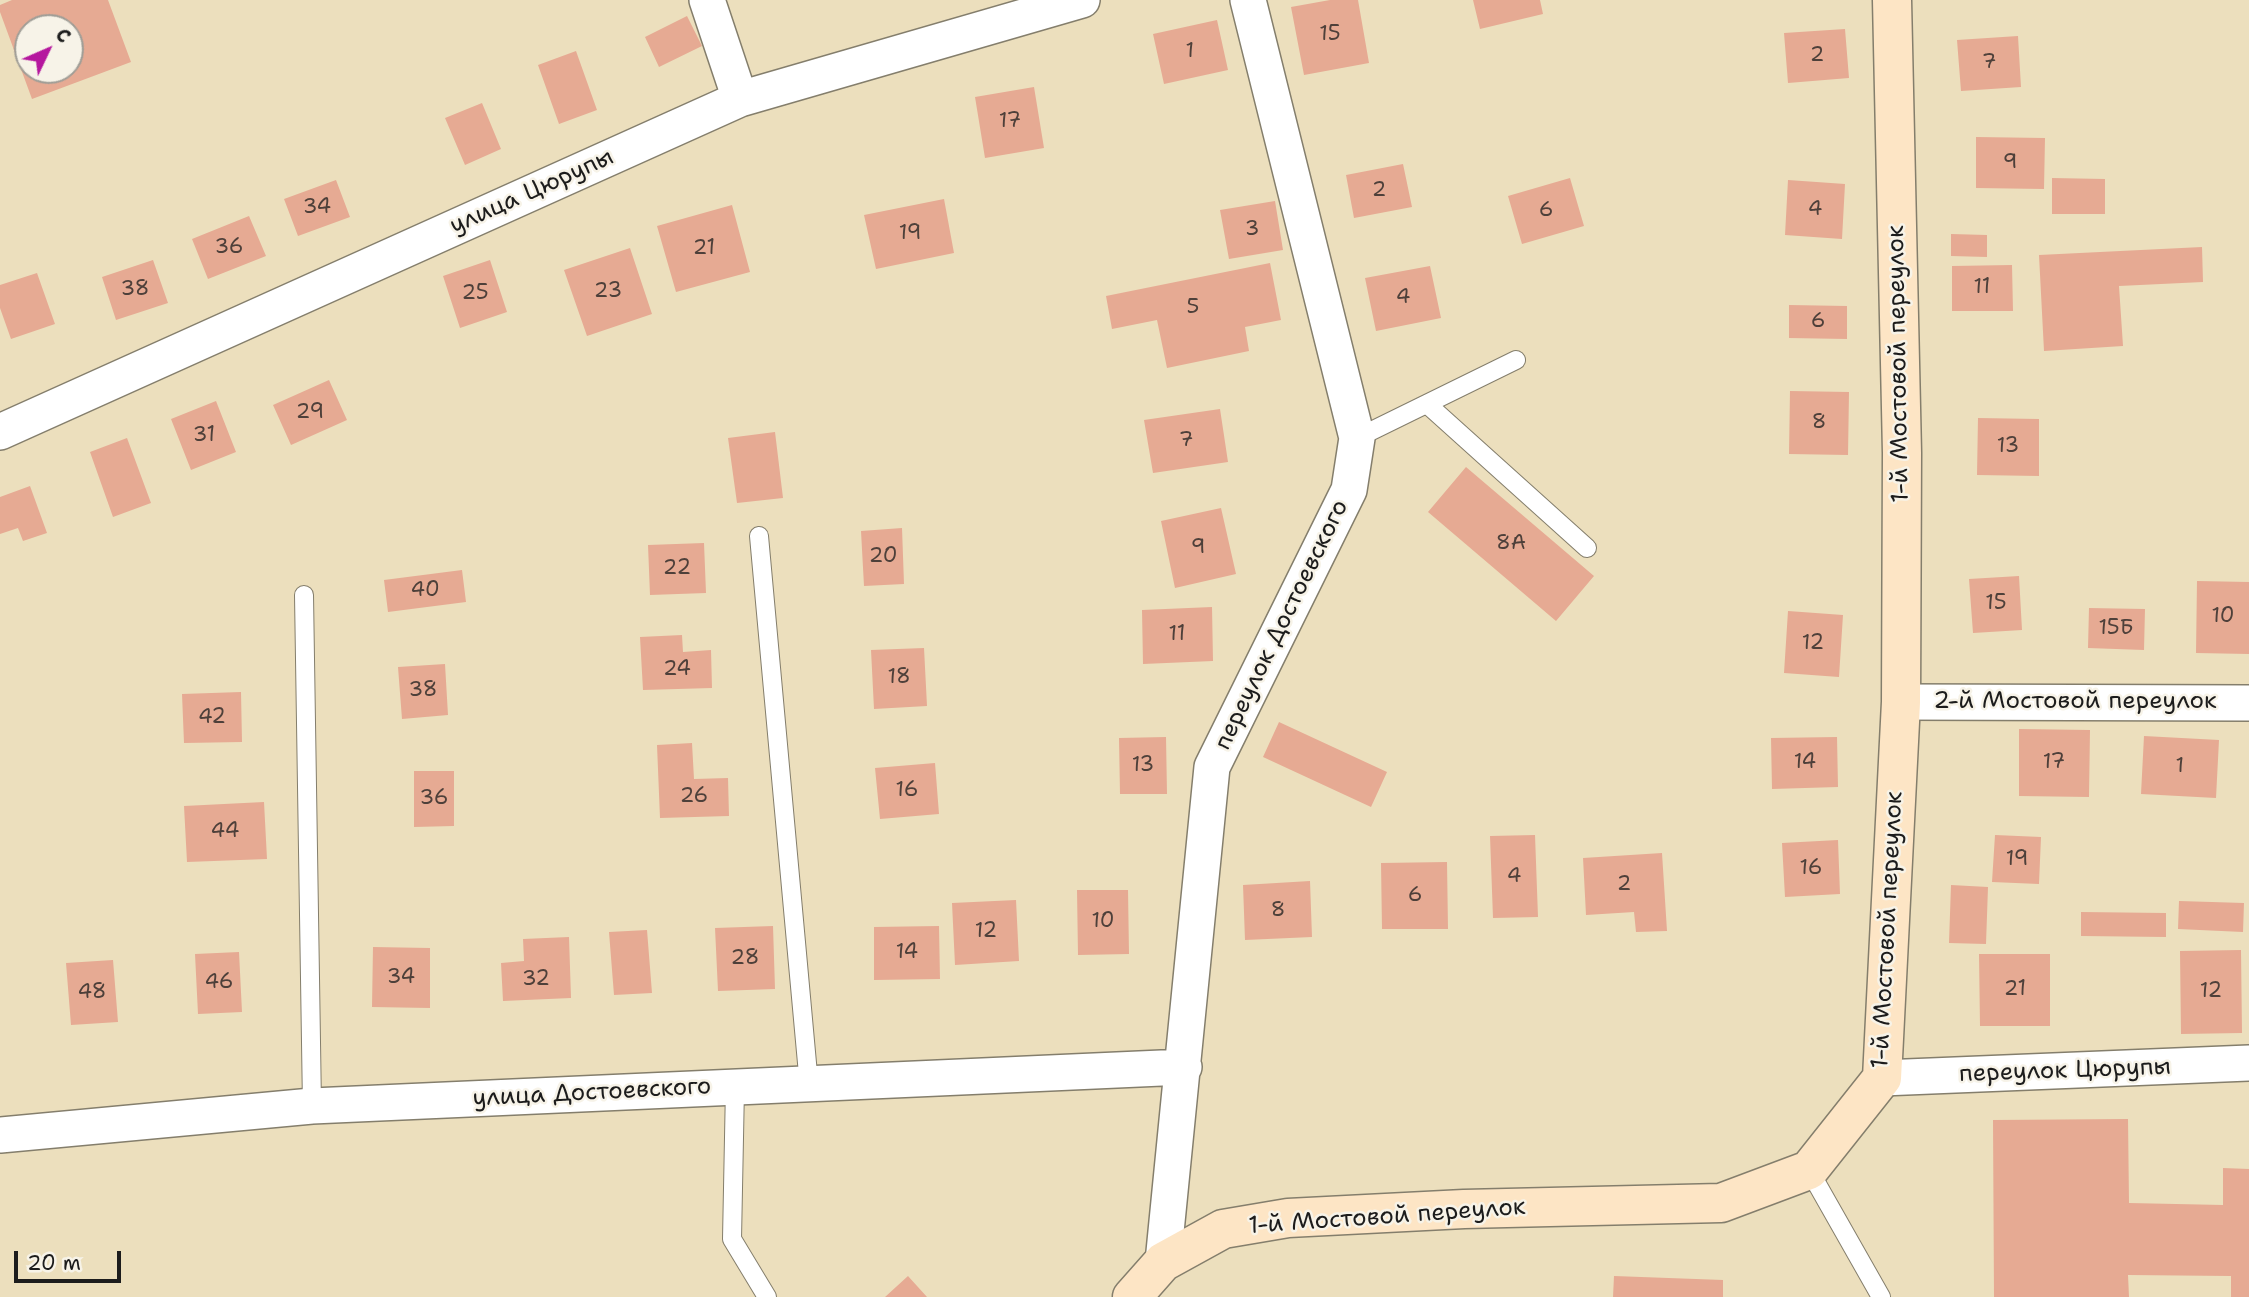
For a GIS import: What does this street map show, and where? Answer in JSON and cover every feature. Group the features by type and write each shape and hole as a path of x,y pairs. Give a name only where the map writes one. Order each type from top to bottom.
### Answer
{"street":[{"path":"707,0 740,99"},
{"name":"улица Цюрупы","path":"0,432 740,99 1082,0"},
{"name":"переулок Достоевского","path":"1163,1262 1212,767 1349,490 1357,438 1248,0"},
{"name":"1-й Мостовой переулок","path":"1132,1297 1163,1262 1223,1228 1287,1218 1464,1209 1721,1203 1810,1170 1882,1078 1901,702 1902,453 1892,0"},
{"name":"2-й Мостовой переулок","path":"1901,702 2249,703"},
{"name":"переулок Цюрупы","path":"1882,1078 2249,1063"},
{"name":"улица Достоевского","path":"0,1135 312,1105 1184,1067"}],"lane":[{"path":"1357,438 1516,360"},
{"path":"1427,404 1587,548"},
{"path":"759,536 810,1085"},
{"path":"304,595 312,1105"},
{"path":"735,1087 732,1239 767,1297"},
{"path":"1810,1170 1881,1297"}],"building":[{"path":"12,0 108,0 131,62 84,80 84,14 14,14 14,50 0,5"},
{"path":"1330,0 1358,0 1369,63 1304,75 1291,7"},
{"path":"1473,0 1540,0 1543,14 1480,29"},
{"path":"687,16 702,46 659,67 645,37"},
{"path":"1217,20 1228,70 1164,84 1153,34"},
{"path":"1845,29 1849,78 1788,83 1784,33"},
{"path":"2018,36 2021,87 1961,91 1957,40"},
{"path":"576,51 597,110 559,124 538,65"},
{"path":"26,84 72,84 32,99"},
{"path":"1034,87 1044,148 985,158 975,97"},
{"path":"482,103 501,149 465,165 445,118"},
{"path":"1976,137 2045,138 2044,189 1976,188"},
{"path":"1403,164 1412,207 1354,218 1346,175"},
{"path":"1570,178 1584,226 1522,244 1508,196"},
{"path":"2052,178 2105,179 2105,214 2052,214"},
{"path":"336,180 350,217 298,236 284,199"},
{"path":"1788,180 1845,184 1842,239 1785,235"},
{"path":"944,199 954,253 876,269 864,215"},
{"path":"1275,201 1283,250 1229,259 1220,210"},
{"path":"732,205 750,272 676,292 657,226"},
{"path":"249,216 266,256 208,279 192,239"},
{"path":"1951,234 1987,235 1987,257 1951,256"},
{"path":"2202,247 2203,282 2119,286 2123,346 2044,351 2039,255"},
{"path":"630,248 652,314 587,336 564,270"},
{"path":"153,260 168,303 116,320 102,277"},
{"path":"490,260 507,312 460,328 443,276"},
{"path":"1270,263 1281,320 1245,327 1249,351 1167,368 1157,320 1112,329 1106,296"},
{"path":"2012,265 2013,311 1952,311 1952,266"},
{"path":"1430,266 1441,318 1376,331 1365,278"},
{"path":"37,273 55,324 11,339 0,308 0,285"},
{"path":"1789,305 1847,306 1847,339 1789,338"},
{"path":"329,380 347,420 291,445 273,405"},
{"path":"1790,391 1849,392 1848,455 1789,454"},
{"path":"216,401 236,452 191,470 171,419"},
{"path":"1220,409 1228,462 1153,473 1144,420"},
{"path":"1978,418 2039,419 2039,476 1977,475"},
{"path":"775,432 783,498 737,503 728,438"},
{"path":"127,438 151,503 113,517 90,452"},
{"path":"1466,467 1594,576 1556,621 1428,512"},
{"path":"30,486 47,533 23,541 18,528 0,534 0,497"},
{"path":"1221,508 1236,574 1175,588 1161,521"},
{"path":"902,528 904,584 864,586 861,531"},
{"path":"704,543 706,593 650,595 648,545"},
{"path":"462,570 466,602 388,612 384,580"},
{"path":"2019,576 2022,630 1973,633 1969,579"},
{"path":"2197,581 2249,582 2249,654 2196,653"},
{"path":"1212,607 1213,661 1143,664 1142,610"},
{"path":"2089,608 2145,609 2144,650 2088,648"},
{"path":"1788,611 1843,615 1839,677 1784,673"},
{"path":"682,635 683,652 711,650 712,688 643,690 640,637"},
{"path":"924,648 927,706 874,709 871,650"},
{"path":"445,664 448,715 402,719 398,667"},
{"path":"241,692 242,742 184,743 182,694"},
{"path":"1279,722 1387,772 1371,807 1263,757"},
{"path":"2019,729 2090,730 2089,797 2019,796"},
{"path":"2144,736 2219,740 2216,798 2141,794"},
{"path":"1166,737 1167,794 1120,794 1119,738"},
{"path":"1837,737 1838,787 1772,789 1771,738"},
{"path":"692,743 694,779 728,778 729,816 660,818 657,745"},
{"path":"935,763 939,814 880,819 875,768"},
{"path":"414,771 454,771 454,826 414,827"},
{"path":"264,802 267,859 187,862 184,806"},
{"path":"1535,835 1538,917 1493,918 1490,836"},
{"path":"1995,835 2041,837 2039,884 1992,882"},
{"path":"1838,840 1840,894 1785,897 1782,843"},
{"path":"1662,853 1667,931 1636,932 1634,912 1586,915 1583,858"},
{"path":"1447,862 1448,929 1382,929 1381,863"},
{"path":"1310,881 1312,937 1245,940 1243,885"},
{"path":"1951,885 1988,887 1986,944 1949,943"},
{"path":"1077,890 1128,890 1129,954 1078,955"},
{"path":"1016,900 1019,961 955,965 952,903"},
{"path":"2179,901 2244,903 2243,932 2178,929"},
{"path":"2081,912 2166,913 2166,937 2081,936"},
{"path":"773,926 775,989 718,991 715,928"},
{"path":"939,926 940,979 874,980 874,927"},
{"path":"647,930 652,993 614,995 609,932"},
{"path":"569,937 571,998 503,1001 501,963 524,961 523,939"},
{"path":"373,947 430,948 430,1008 372,1007"},
{"path":"2241,950 2242,1033 2181,1034 2180,951"},
{"path":"239,952 242,1012 198,1014 195,954"},
{"path":"1979,954 2050,954 2050,1026 1980,1026"},
{"path":"113,960 118,1022 71,1025 66,963"},
{"path":"2128,1119 2129,1203 2223,1205 2223,1168 2249,1169 2249,1297 2231,1297 2231,1276 2128,1275 2129,1297 1994,1297 1993,1120"},
{"path":"908,1276 927,1297 885,1297"},
{"path":"1614,1276 1723,1280 1723,1297 1613,1297"}]}
